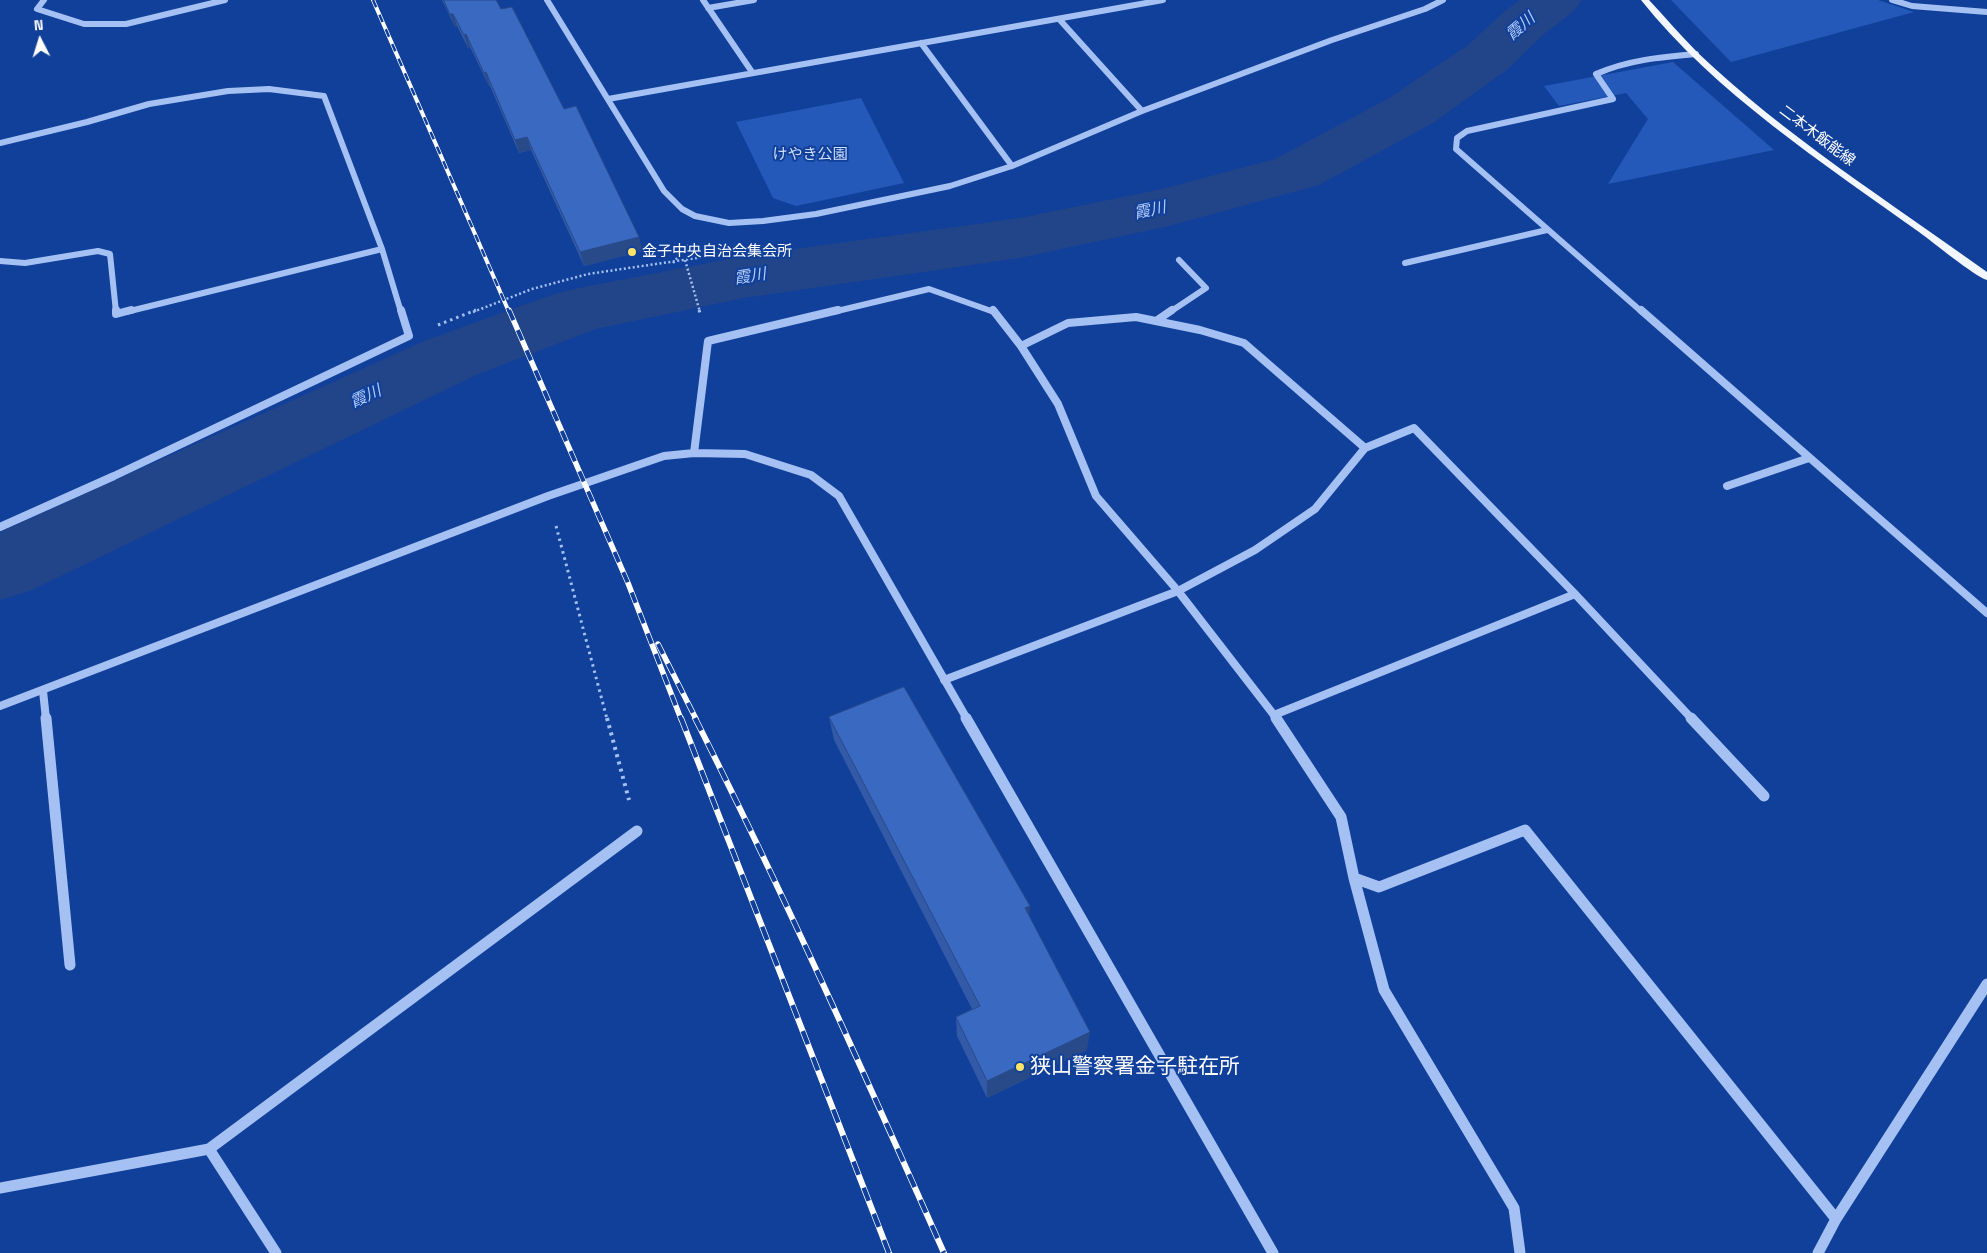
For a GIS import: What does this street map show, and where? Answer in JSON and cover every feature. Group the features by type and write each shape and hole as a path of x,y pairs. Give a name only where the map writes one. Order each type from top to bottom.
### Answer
{"main road":[{"name":"二本木飯能線","path":"1645,0 1696,54 1800,142 1987,277"}],"street":[{"path":"44,0 37,9 84,24 126,24 225,0"},
{"path":"546,0 664,191 682,209 710,220 729,223 763,221 816,214 950,186 1012,166 1142,111 1332,40 1425,9 1443,0"},
{"path":"703,0 752,72"},
{"path":"708,8 754,0"},
{"path":"608,99 1162,0"},
{"path":"1892,0 1912,6 1987,12"},
{"path":"1059,19 1142,111"},
{"path":"921,43 1012,166"},
{"path":"1696,54 1650,58 1611,66 1596,74 1613,99 1467,131 1457,138 1456,149 1987,613"},
{"path":"0,143 87,122 149,104 228,91 269,89 324,96 382,249 409,336 0,527"},
{"path":"1404,263 1548,230"},
{"path":"0,261 25,263 98,251 110,254 116,314 382,249"},
{"path":"1156,321 1206,288 1180,260"},
{"path":"694,453 708,341 929,288 993,310 1021,346 1058,404 1096,496 1178,591 1274,716 1341,817 1354,878 1384,990 1514,1208 1520,1253"},
{"path":"1021,346 1068,323 1136,317 1200,330 1244,343 1365,448"},
{"path":"944,680 1178,591 1255,550 1315,509 1365,448 1414,428 1575,594 1764,796"},
{"path":"0,706 548,496 664,456 694,453 745,454 811,475 839,496 1273,1253"},
{"path":"1727,486 1809,458"},
{"path":"1274,716 1575,594"},
{"path":"43,691 70,965"},
{"path":"1354,878 1379,888 1525,830 1836,1219"},
{"path":"0,1188 209,1149 637,831"},
{"path":"1818,1253 1836,1219 1987,984"},
{"path":"209,1149 276,1253"}],"path":[{"path":"409,336 532,289 588,274 685,260 702,318"},
{"path":"548,496 637,831"}],"green space":[{"path":"1671,0 1878,0 1914,12 1731,62"},
{"path":"1673,62 1774,150 1608,184 1648,119 1626,93 1559,106 1544,86"},
{"name":"けやき公園","path":"861,98 904,183 796,206 773,198 736,122"}],"building":[{"path":"444,0 496,0 501,9 512,7 564,109 576,106 639,237 580,252 527,137 515,140 486,72 484,73 466,34 464,35 453,14 450,14"},
{"path":"904,687 1030,906 1025,908 1090,1032 987,1081 956,1017 980,1006 829,717"}],"waterway":[{"name":"霞川","path":"0,568 450,358 579,310 744,277 1020,238 1169,207 1297,172 1412,110 1488,57 1525,22 1555,0"}],"railway":[{"path":"373,0 509,312"},
{"path":"509,310 628,583 681,719"},
{"path":"658,644 696,719"},
{"path":"681,718 889,1253"},
{"path":"695,718 792,917 944,1253"}],"place":[{"name":"金子中央自治会集会所","path":"632,252"},
{"name":"狭山警察署金子駐在所","path":"1020,1067"}]}
